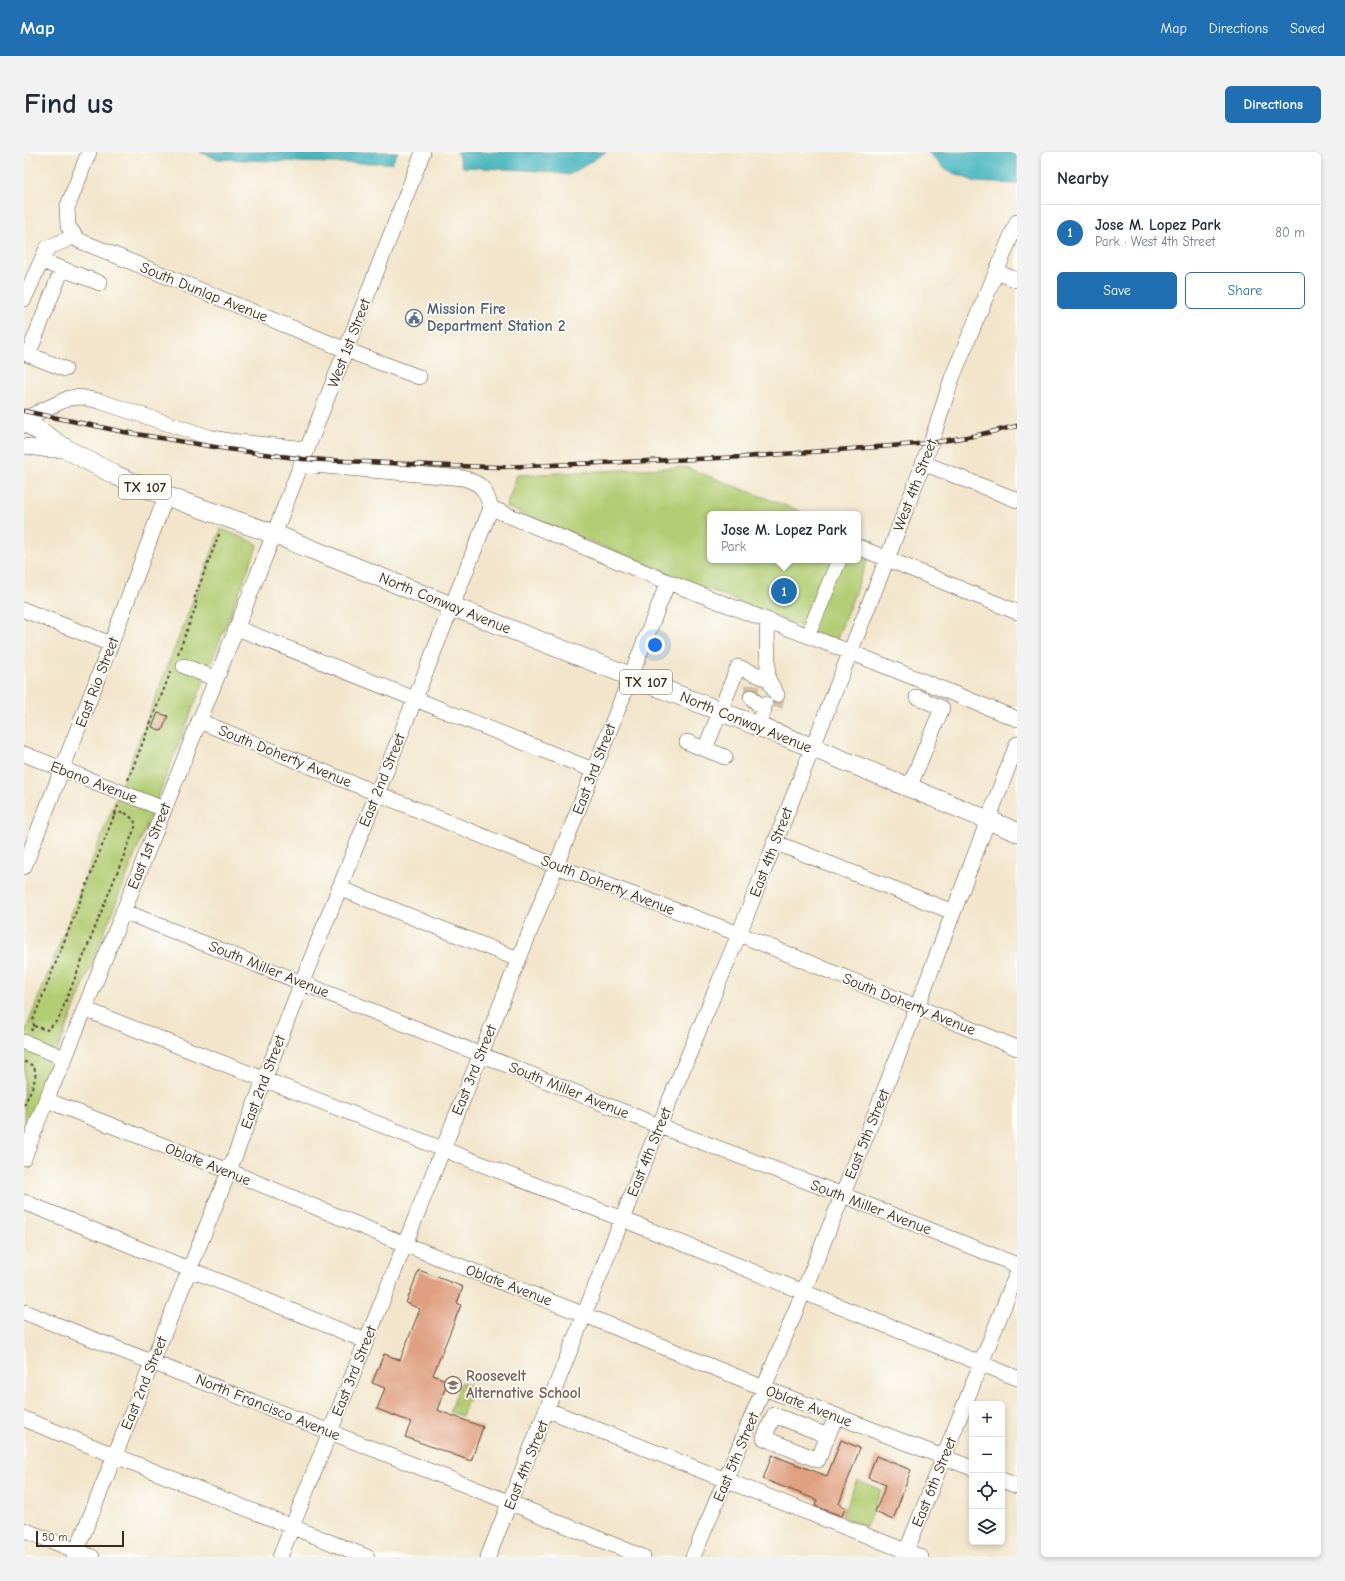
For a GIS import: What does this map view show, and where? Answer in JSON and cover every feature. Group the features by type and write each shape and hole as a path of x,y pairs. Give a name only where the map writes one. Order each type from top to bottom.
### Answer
{"main road":[{"name":"TX 107","path":"24,420 68,450 117,476 166,496 274,534"},
{"name":"North Conway Avenue","path":"274,534 451,606 721,712 768,702 811,748 1017,832"}],"street":[{"path":"24,299 34,266 47,248 75,236 68,226 67,208 89,152"},
{"name":"West 1st Street","path":"274,534 423,152"},
{"name":"West 4th Street","path":"811,748 887,559 923,463 952,378 1017,222"},
{"name":"South Dunlap Avenue","path":"75,236 78,240 346,350 419,377"},
{"path":"34,266 62,269 100,283"},
{"path":"62,269 26,354 65,369"},
{"path":"996,272 1017,280"},
{"path":"24,420 69,398 80,397 99,401 209,437 230,441 307,449"},
{"path":"24,446 49,450 68,450"},
{"path":"923,463 1017,500"},
{"path":"301,464 463,478 475,482 486,490 492,508 668,582 850,652 1017,720"},
{"name":"East Rio Street","path":"24,867 112,644 166,496"},
{"name":"East 2nd Street","path":"75,1554 229,1171 451,606 492,508"},
{"name":"East 1st Street","path":"24,1158 274,534"},
{"path":"861,548 1017,612"},
{"path":"812,625 838,563"},
{"name":"East 3rd Street","path":"280,1557 668,582"},
{"path":"24,610 112,644"},
{"path":"767,620 768,702"},
{"path":"237,628 593,770"},
{"path":"184,666 216,679"},
{"path":"705,749 738,667 768,702"},
{"path":"768,702 751,691 768,702"},
{"path":"909,788 942,708 917,698"},
{"name":"South Doherty Avenue","path":"199,721 556,866 738,934 1017,1048"},
{"path":"687,742 725,758"},
{"name":"East 5th Street","path":"693,1557 750,1423 843,1195 917,1007 1017,744"},
{"name":"East 4th Street","path":"488,1557 511,1503 622,1219 738,934 811,748"},
{"name":"Ebano Avenue","path":"24,754 164,809"},
{"path":"774,842 953,912"},
{"path":"339,888 518,960"},
{"name":"South Miller Avenue","path":"123,911 659,1126 843,1195 1017,1265"},
{"path":"84,1009 622,1219 1017,1378"},
{"path":"25,1042 65,1058"},
{"name":"Oblate Avenue","path":"46,1100 229,1171 404,1244 585,1315 764,1388 969,1467"},
{"path":"24,1202 366,1341"},
{"name":"East 6th Street","path":"905,1554 945,1457 1017,1273"},
{"name":"North Francisco Avenue","path":"24,1312 511,1503 643,1557"},
{"path":"548,1410 726,1480 905,1554 921,1557"},
{"path":"828,1436 774,1415 764,1438 818,1460 828,1436 836,1416"},
{"path":"24,1419 367,1557"},
{"path":"750,1423 768,1430"},
{"path":"1005,1481 1017,1486"},
{"path":"24,1530 75,1554 92,1557"}],"path":[{"path":"25,1042 34,1026 33,1020 123,793"},
{"path":"34,1026 47,1030 59,1018 136,825 134,820 124,812 114,815"},
{"path":"24,1062 30,1063 34,1067 36,1074 24,1106"}],"green space":[{"path":"685,467 799,511 707,511 707,563 861,563 861,535 875,541 836,641 506,507 517,475"},
{"path":"221,529 258,544 24,1135 24,1035"},
{"path":"461,1382 473,1387 462,1416 450,1412"},
{"path":"857,1480 881,1490 866,1527 842,1517"}],"water":[{"path":"200,152 398,152 392,163 330,163 217,159"},
{"path":"457,152 606,152 569,175 542,171 463,167"},
{"path":"928,152 1017,152 1017,184 976,182 946,170"}],"building":[{"path":"158,713 168,716 162,731 152,727"},
{"path":"419,1270 463,1287 457,1303 461,1305 433,1375 448,1381 437,1410 483,1427 471,1461 405,1437 411,1422 377,1409 385,1388 372,1383 384,1354 400,1360 420,1309 406,1303"},
{"path":"841,1440 860,1448 839,1504 845,1507 842,1516 815,1506 817,1500 763,1479 772,1455 827,1476"},
{"path":"876,1456 911,1470 893,1520 875,1512 886,1485 868,1478"}],"tunnel":[{"path":"751,697 752,685"},
{"path":"775,707 777,695"}],"railway":[{"path":"24,411 124,432 227,449 303,459 501,467 744,457 931,443 973,436 1017,426"}],"place":[{"name":"Mission Fire Department Station 2","path":"414,318"},
{"name":"Jose M. Lopez Park","path":"784,591"},
{"name":"Roosevelt Alternative School","path":"453,1385"}]}
